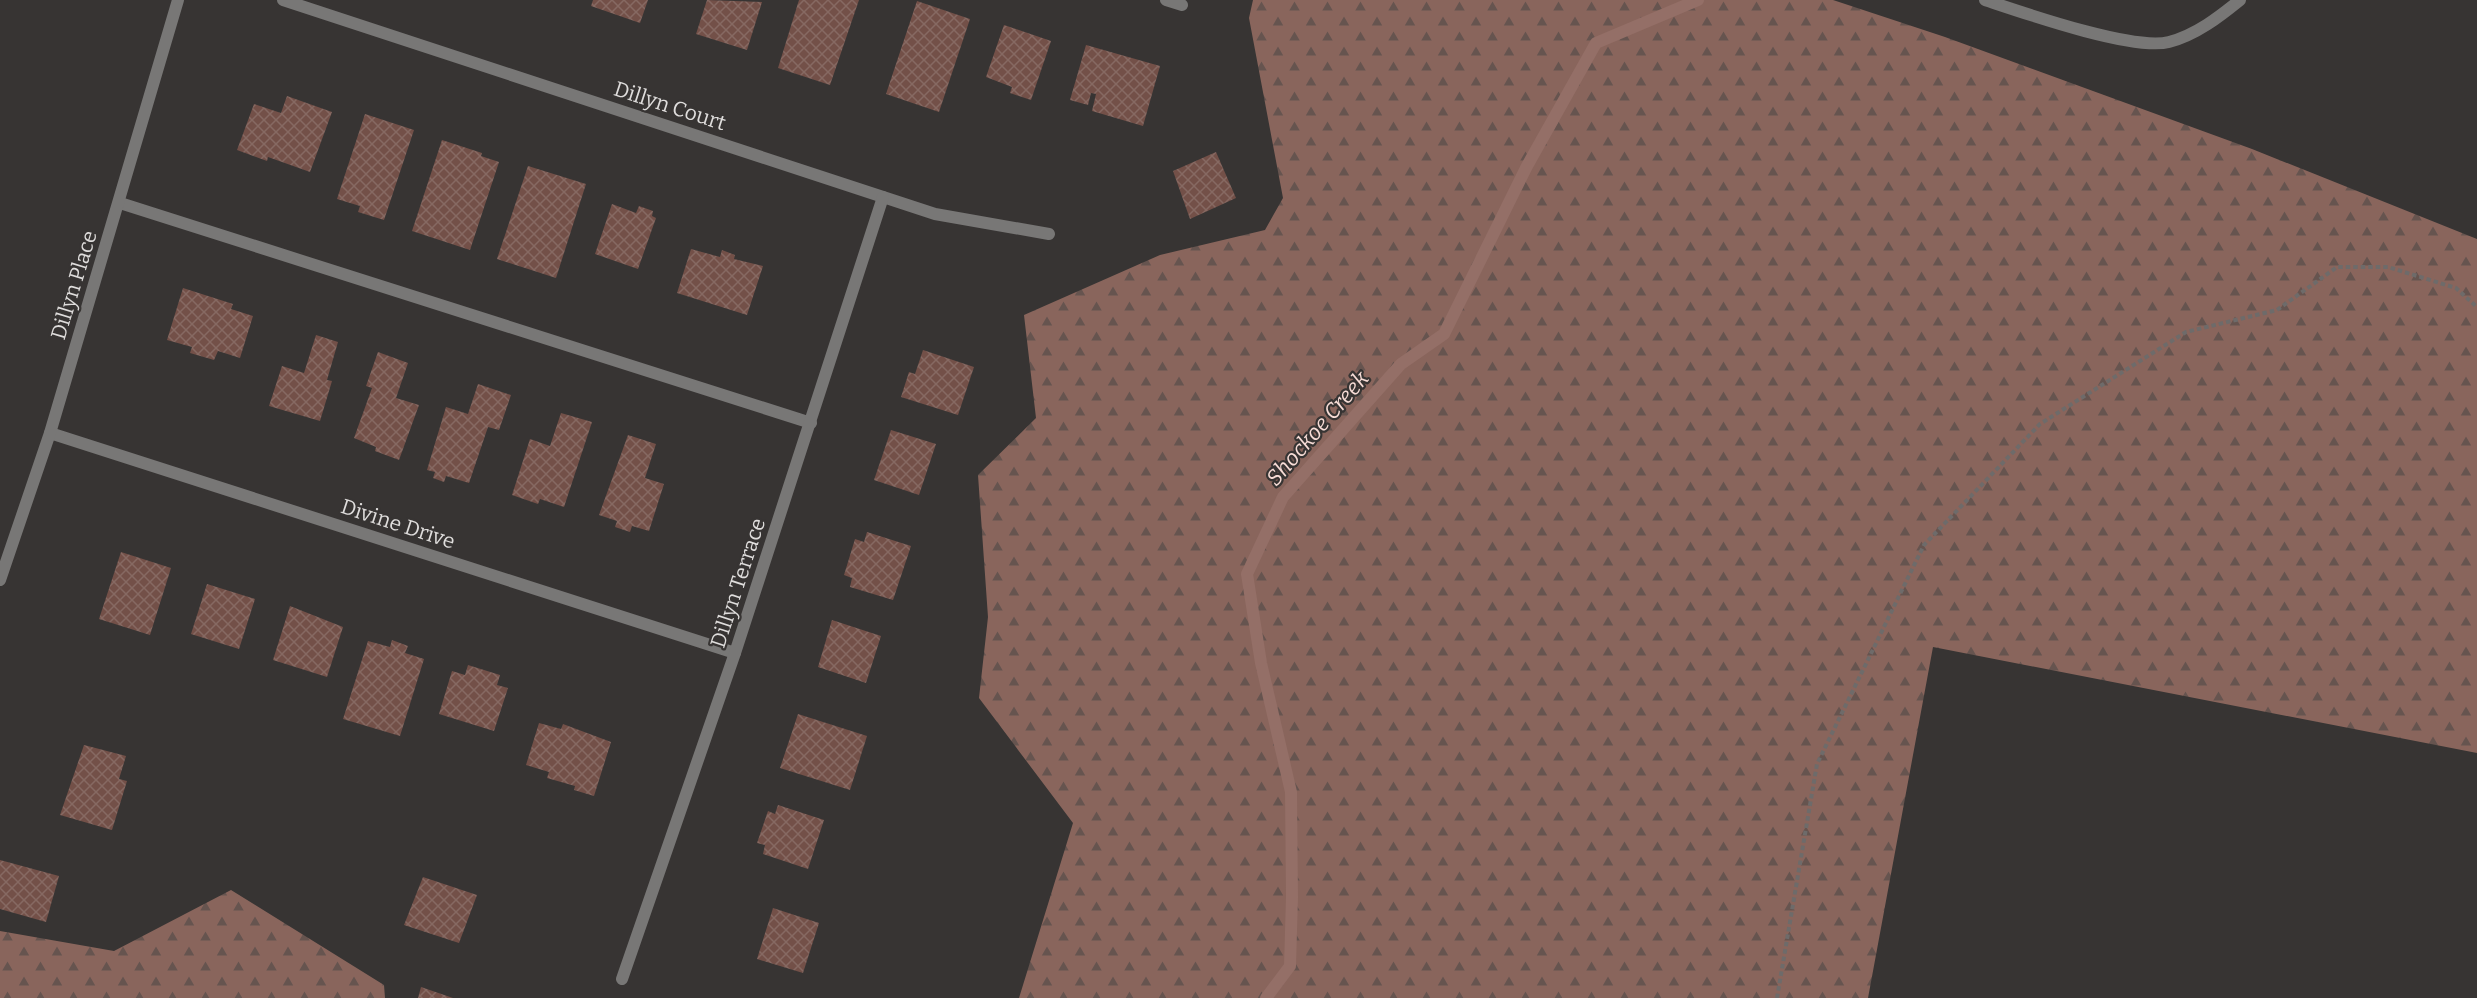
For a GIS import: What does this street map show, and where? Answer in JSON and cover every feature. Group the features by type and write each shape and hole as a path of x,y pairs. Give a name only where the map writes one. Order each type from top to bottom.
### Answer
{"street":[{"name":"Dillyn Place","path":"0,580 50,433 120,203 178,0"},
{"name":"Dillyn Court","path":"284,0 935,214 1049,234"},
{"path":"1166,0 1182,5"},
{"path":"1985,0 2073,27 2155,44 2189,35 2221,16 2240,0"},
{"name":"Dillyn Terrace","path":"622,979 735,653 883,197"},
{"path":"120,203 811,423"},
{"name":"Divine Drive","path":"50,433 735,653"}],"path":[{"path":"1777,998 1817,764 1924,545 2040,424 2186,332 2277,310 2337,267 2388,267 2456,288 2477,307"}],"green space":[{"path":"1253,0 1833,0 1945,37 2252,149 2477,239 2477,753 1933,647 1868,998 1019,998 1073,823 979,698 988,617 978,475 1036,418 1024,315 1160,255 1265,230 1283,198 1249,18"},
{"path":"231,890 384,985 385,998 0,998 0,931 114,951"}],"building":[{"path":"593,0 648,0 640,23 591,6"},
{"path":"707,0 762,2 747,50 696,34"},
{"path":"799,0 859,0 830,85 778,68"},
{"path":"917,1 970,19 939,112 886,94"},
{"path":"1004,25 1051,41 1031,100 1010,93 1012,87 986,77"},
{"path":"1086,45 1160,66 1143,126 1092,111 1096,94 1091,93 1088,105 1070,100"},
{"path":"287,96 332,112 310,172 268,157 267,161 237,150 254,104 281,113"},
{"path":"365,114 414,130 384,220 358,212 360,206 337,199"},
{"path":"442,140 482,153 481,156 499,162 470,250 412,231"},
{"path":"1216,152 1236,198 1190,219 1173,171"},
{"path":"528,166 586,184 556,278 497,259"},
{"path":"612,204 636,213 639,206 653,211 652,216 656,218 638,269 595,254"},
{"path":"691,249 720,257 722,250 735,255 734,259 763,266 747,315 677,293"},
{"path":"183,288 233,304 231,309 253,316 240,358 218,351 214,360 190,353 192,347 167,340"},
{"path":"316,335 338,342 327,380 332,381 320,421 269,406 282,366 304,373"},
{"path":"923,350 974,367 958,415 901,397 909,372 915,374"},
{"path":"378,352 408,363 396,398 419,405 399,460 375,451 376,447 354,438 372,388 366,386"},
{"path":"478,384 511,395 499,430 488,427 469,483 446,476 444,482 433,478 435,472 427,470 446,407 468,414"},
{"path":"561,413 592,422 564,507 540,499 538,504 512,495 530,439 550,446"},
{"path":"891,430 936,444 919,495 874,480"},
{"path":"628,435 656,444 645,478 664,484 649,531 632,526 630,532 615,527 617,521 599,515"},
{"path":"867,532 911,546 893,600 850,587 852,578 844,575 855,539 864,542"},
{"path":"121,552 171,568 150,635 99,619"},
{"path":"207,584 255,599 239,649 191,634"},
{"path":"290,606 343,627 327,677 273,660"},
{"path":"832,620 881,636 866,683 818,667"},
{"path":"392,640 408,646 405,653 424,659 400,736 343,719 368,641 390,647"},
{"path":"468,665 500,675 497,685 508,688 494,731 439,714 452,671 465,675"},
{"path":"798,714 867,736 850,790 780,768"},
{"path":"539,723 561,729 563,724 611,742 594,796 574,790 575,786 547,778 549,772 526,765"},
{"path":"84,745 126,756 119,779 127,781 112,830 60,815"},
{"path":"778,805 824,820 808,869 763,854 765,845 757,843 768,811 775,814"},
{"path":"0,860 59,876 46,922 0,909"},
{"path":"423,877 477,895 459,943 404,925"},
{"path":"773,908 819,923 803,973 757,959"},
{"path":"421,987 453,998 418,998"}],"waterway":[{"name":"Shockoe Creek","path":"1266,998 1290,966 1291,792 1261,663 1247,574 1283,497 1401,364 1444,334 1527,166 1596,43 1698,0"}]}
